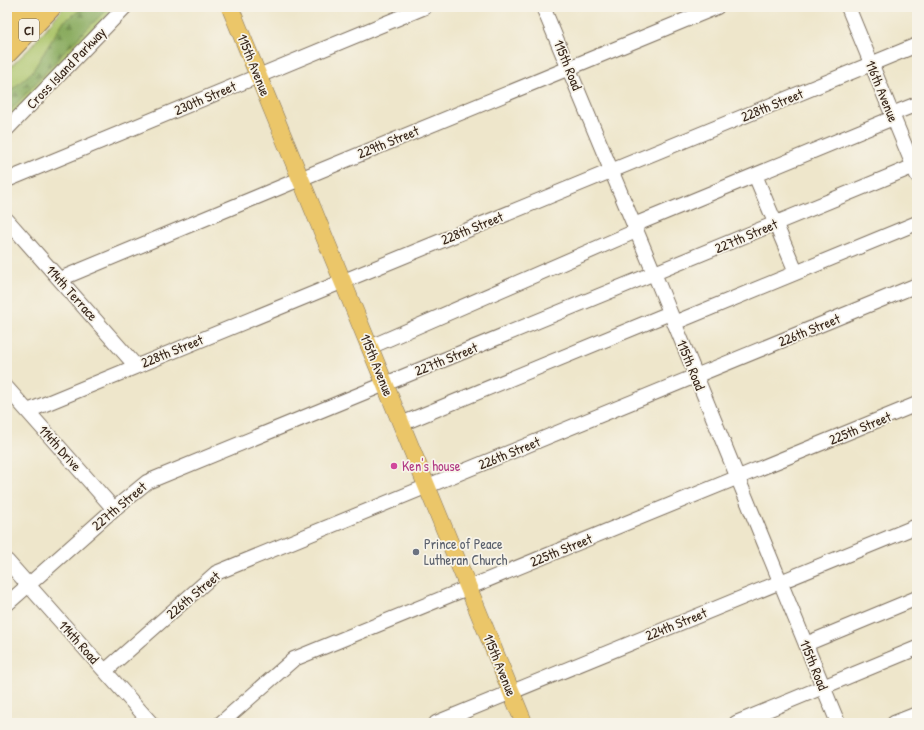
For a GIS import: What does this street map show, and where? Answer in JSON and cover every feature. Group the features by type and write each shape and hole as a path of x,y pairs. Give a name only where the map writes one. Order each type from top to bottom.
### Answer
{"highway":[{"name":"CI","path":"7,27 27,7"},
{"name":"CI","path":"7,53 52,7"}],"main road":[{"name":"115th Avenue","path":"230,7 524,723"}],"street":[{"name":"230th Street","path":"7,180 425,7"},
{"name":"115th Road","path":"543,7 654,273 838,723"},
{"name":"229th Street","path":"60,279 300,178 717,7"},
{"name":"116th Avenue","path":"848,7 916,169"},
{"name":"Cross Island Parkway","path":"7,130 126,8"},
{"name":"228th Street","path":"28,411 917,45"},
{"path":"370,347 635,228 893,116 917,104"},
{"name":"227th Street","path":"7,604 114,509 147,482 775,223 916,169"},
{"path":"755,175 796,272"},
{"name":"114th Terrace","path":"7,220 136,366"},
{"path":"401,424 672,318 796,272 917,223"},
{"name":"226th Street","path":"105,671 216,573 917,285"},
{"name":"114th Drive","path":"7,388 114,509"},
{"name":"225th Street","path":"221,723 294,659 917,404"},
{"name":"224th Street","path":"436,723 917,526"},
{"name":"114th Road","path":"7,561 151,723"},
{"path":"806,644 917,598"},
{"path":"736,723 917,648"},
{"path":"894,723 917,714"}],"green space":[{"path":"64,7 116,7 7,120 7,70 30,48"},
{"path":"85,7 109,7 67,49 7,114 7,94 32,72 63,22"}],"place":[{"name":"Ken's house","path":"394,466"},
{"name":"Prince of Peace Lutheran Church","path":"416,552"}]}
